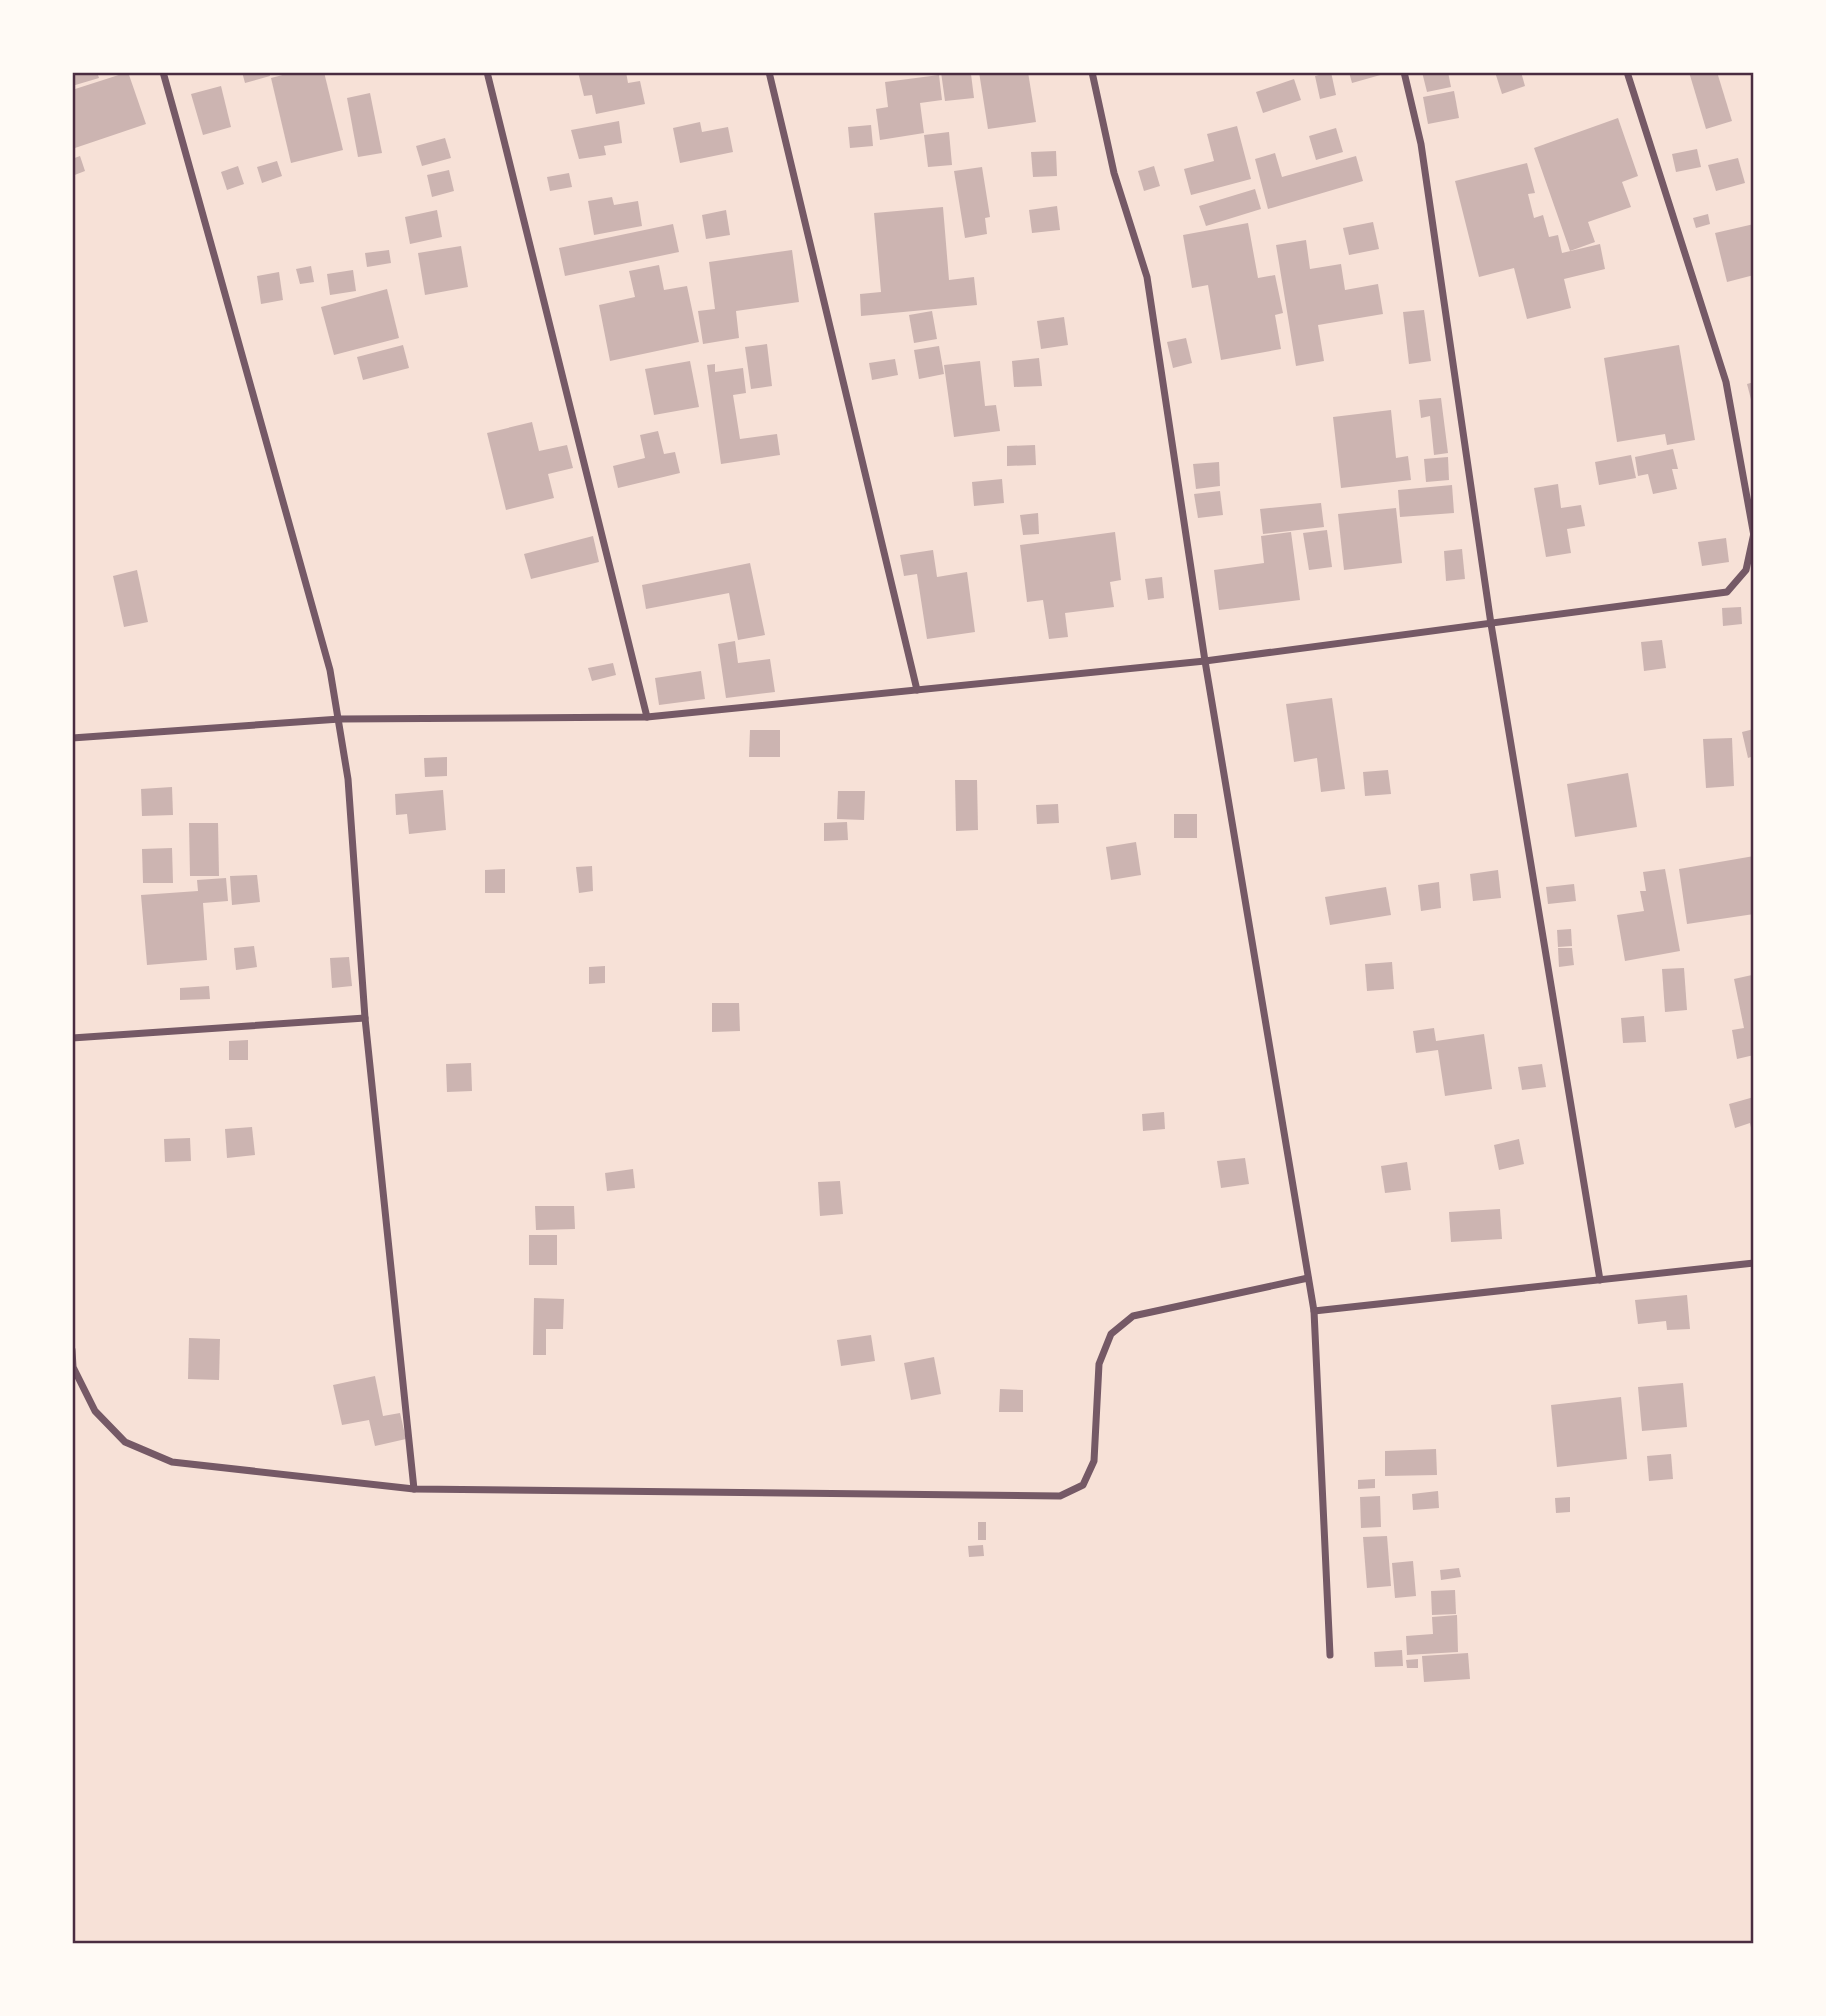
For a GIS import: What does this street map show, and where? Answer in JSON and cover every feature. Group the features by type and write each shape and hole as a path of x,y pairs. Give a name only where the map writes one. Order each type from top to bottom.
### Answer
{"street":[{"path":"163,72 330,670 340,719 348,779 365,1018 414,1489"},
{"path":"487,72 646,717"},
{"path":"769,72 917,690"},
{"path":"1092,72 1114,173 1147,277 1205,661 1314,1311 1330,1655"},
{"path":"1404,72 1422,144 1491,624 1600,1280"},
{"path":"72,738 340,719 646,717 1205,661 1727,592 1746,570 1754,535 1726,382 1627,72"},
{"path":"72,1038 365,1018"},
{"path":"1314,1311 1754,1263"},
{"path":"72,1350 73,1367 96,1411 125,1442 172,1462 414,1489 1060,1496 1083,1485 1094,1461 1099,1364 1111,1334 1133,1316 1308,1278"}],"building":[{"path":"72,72 97,72 99,78 72,86"},
{"path":"128,72 146,124 72,149 72,90"},
{"path":"242,72 269,72 270,76 245,83"},
{"path":"294,72 324,72 343,150 291,163 271,78"},
{"path":"578,72 626,72 628,83 640,81 645,104 596,114 592,95 584,96"},
{"path":"941,72 971,74 974,98 945,101"},
{"path":"979,72 1028,72 1036,122 988,129"},
{"path":"1331,72 1336,95 1320,99 1315,76"},
{"path":"1349,72 1384,72 1384,74 1352,83"},
{"path":"1422,72 1448,72 1451,87 1427,92"},
{"path":"1495,72 1521,72 1525,86 1502,94"},
{"path":"1689,72 1717,72 1732,121 1706,129"},
{"path":"939,75 942,100 920,103 924,133 880,140 876,109 888,107 885,82"},
{"path":"1294,79 1301,100 1263,113 1256,92"},
{"path":"221,86 231,127 203,135 191,94"},
{"path":"1454,91 1459,118 1428,124 1423,97"},
{"path":"370,93 382,153 358,157 347,98"},
{"path":"1618,118 1638,176 1622,182 1631,207 1588,222 1595,242 1570,251 1534,148"},
{"path":"619,121 622,143 604,146 606,155 579,159 571,130"},
{"path":"700,122 702,132 728,127 733,152 680,163 673,128"},
{"path":"871,125 873,146 850,148 848,127"},
{"path":"1237,126 1251,179 1191,195 1184,169 1214,161 1207,134"},
{"path":"1336,128 1343,152 1316,160 1309,136"},
{"path":"949,132 952,165 928,167 924,135"},
{"path":"445,138 451,158 422,166 416,146"},
{"path":"1697,149 1701,167 1676,172 1672,154"},
{"path":"1056,151 1057,176 1033,177 1031,152"},
{"path":"1275,153 1282,177 1356,156 1363,181 1268,209 1255,159"},
{"path":"80,156 85,171 72,176 72,159"},
{"path":"1738,158 1745,183 1716,191 1708,165"},
{"path":"277,161 282,176 262,183 257,167"},
{"path":"1527,163 1535,193 1528,194 1534,218 1543,215 1549,237 1558,235 1562,253 1600,244 1605,269 1564,279 1571,308 1527,319 1514,268 1479,277 1455,181"},
{"path":"238,166 244,184 227,190 221,172"},
{"path":"1154,166 1160,186 1144,191 1138,171"},
{"path":"982,167 990,217 985,218 987,234 965,238 954,171"},
{"path":"449,170 454,191 432,197 427,175"},
{"path":"569,173 572,187 550,191 547,177"},
{"path":"1255,189 1261,209 1206,226 1199,206"},
{"path":"612,197 614,205 638,201 642,226 594,235 588,201"},
{"path":"1057,206 1060,230 1032,233 1029,210"},
{"path":"943,207 949,280 974,277 977,305 861,316 860,294 881,292 874,213"},
{"path":"437,210 442,237 410,244 405,217"},
{"path":"726,210 730,235 706,239 702,215"},
{"path":"1708,214 1710,224 1696,228 1693,218"},
{"path":"1373,222 1379,249 1349,255 1343,228"},
{"path":"1248,223 1258,278 1275,275 1283,313 1275,315 1281,349 1221,360 1208,285 1192,288 1183,235"},
{"path":"673,224 679,252 565,276 559,248"},
{"path":"1754,224 1754,275 1727,282 1715,233"},
{"path":"1306,240 1310,269 1341,264 1345,290 1378,284 1383,314 1318,325 1324,361 1296,366 1276,245"},
{"path":"461,246 468,287 425,295 418,253"},
{"path":"389,250 391,263 367,267 365,253"},
{"path":"792,250 799,302 736,311 739,338 703,344 698,311 715,309 709,262"},
{"path":"659,265 664,290 687,286 699,342 610,361 599,305 635,297 629,271"},
{"path":"311,266 314,282 300,284 296,269"},
{"path":"353,270 356,291 330,295 327,274"},
{"path":"279,272 283,300 261,304 257,276"},
{"path":"387,289 399,338 334,355 321,307"},
{"path":"1424,310 1431,361 1409,364 1403,312"},
{"path":"932,311 937,339 914,343 909,315"},
{"path":"1064,317 1068,345 1041,349 1037,321"},
{"path":"1186,338 1192,363 1173,368 1167,342"},
{"path":"767,344 772,386 751,389 745,347"},
{"path":"403,345 409,368 363,380 357,357"},
{"path":"1679,345 1695,440 1667,445 1665,434 1617,442 1604,358"},
{"path":"939,346 944,374 919,379 914,350"},
{"path":"1039,358 1042,386 1014,387 1012,361"},
{"path":"895,359 898,375 872,380 869,363"},
{"path":"690,361 699,407 654,415 645,369"},
{"path":"980,361 985,406 996,405 1000,431 954,437 944,365"},
{"path":"715,364 715,372 743,368 746,393 733,395 740,439 777,434 780,455 721,464 707,365"},
{"path":"1754,382 1754,407 1753,407 1747,384"},
{"path":"1441,398 1448,453 1434,455 1430,416 1421,418 1419,400"},
{"path":"1391,410 1396,458 1408,456 1411,480 1341,488 1333,417"},
{"path":"532,422 539,451 567,445 573,468 548,474 554,498 506,510 487,433"},
{"path":"658,431 664,454 675,452 680,473 618,488 613,466 645,458 640,435"},
{"path":"1035,445 1036,465 1007,466 1007,446"},
{"path":"1673,449 1678,469 1672,469 1677,489 1653,494 1648,474 1638,476 1635,457"},
{"path":"1631,455 1636,478 1599,485 1595,462"},
{"path":"1448,457 1449,480 1426,482 1424,459"},
{"path":"1219,462 1220,486 1196,489 1193,464"},
{"path":"1002,479 1004,503 974,506 972,482"},
{"path":"1558,484 1561,508 1581,505 1585,526 1567,529 1571,553 1546,557 1534,488"},
{"path":"1452,485 1454,513 1400,517 1398,490"},
{"path":"1220,491 1223,515 1198,518 1194,494"},
{"path":"1321,503 1324,527 1263,534 1260,509"},
{"path":"1396,508 1402,563 1344,570 1338,514"},
{"path":"1038,513 1039,534 1023,535 1020,515"},
{"path":"1327,530 1332,567 1309,570 1303,533"},
{"path":"1115,532 1121,580 1110,582 1114,607 1065,613 1068,637 1049,639 1043,600 1027,602 1020,545"},
{"path":"1291,532 1300,600 1219,610 1214,570 1264,563 1261,536"},
{"path":"593,536 599,562 531,579 524,554"},
{"path":"1726,538 1729,562 1702,566 1698,542"},
{"path":"1462,549 1465,579 1446,581 1444,551"},
{"path":"933,550 937,577 967,572 975,632 927,639 917,574 904,576 900,555"},
{"path":"750,563 765,635 738,640 729,593 646,609 642,585"},
{"path":"137,570 148,622 124,627 113,576"},
{"path":"1162,577 1164,598 1148,600 1145,579"},
{"path":"1741,607 1742,624 1723,626 1722,608"},
{"path":"1662,640 1666,668 1644,671 1641,642"},
{"path":"735,641 738,663 770,659 775,692 726,698 718,644"},
{"path":"613,663 616,675 592,681 588,668"},
{"path":"701,671 705,699 659,705 655,678"},
{"path":"1332,698 1345,789 1321,792 1317,758 1294,762 1286,704"},
{"path":"1754,729 1754,756 1748,758 1742,732"},
{"path":"750,730 780,730 780,757 749,757"},
{"path":"1732,738 1734,786 1706,788 1703,739"},
{"path":"447,757 447,776 425,777 424,758"},
{"path":"1388,770 1391,794 1365,796 1363,772"},
{"path":"1628,773 1637,827 1575,837 1567,784"},
{"path":"955,780 977,780 978,830 956,831"},
{"path":"172,787 173,815 142,816 141,789"},
{"path":"443,790 446,830 409,834 407,814 396,815 395,794"},
{"path":"838,791 865,791 864,820 837,819"},
{"path":"1058,804 1059,823 1037,824 1036,805"},
{"path":"1174,814 1197,814 1197,838 1174,838"},
{"path":"847,822 848,840 824,841 824,823"},
{"path":"189,823 218,823 219,876 190,876"},
{"path":"1136,842 1141,875 1111,880 1106,847"},
{"path":"172,848 173,883 143,883 142,849"},
{"path":"1754,856 1754,914 1687,924 1679,869"},
{"path":"592,866 593,891 579,893 576,867"},
{"path":"505,869 505,893 485,893 485,870"},
{"path":"1665,869 1680,951 1625,961 1617,915 1644,911 1640,891 1646,891 1643,872"},
{"path":"1498,870 1501,898 1473,901 1470,874"},
{"path":"257,875 260,902 232,905 230,876"},
{"path":"226,878 228,901 203,903 207,960 147,965 141,895 198,891 197,880"},
{"path":"1439,882 1441,908 1421,911 1418,885"},
{"path":"1574,884 1576,901 1548,904 1546,887"},
{"path":"1386,887 1391,915 1330,925 1325,897"},
{"path":"1571,929 1572,946 1558,947 1557,930"},
{"path":"254,946 257,967 236,970 234,948"},
{"path":"1558,948 1572,948 1574,965 1559,967"},
{"path":"349,957 352,986 332,988 330,958"},
{"path":"1392,962 1394,989 1367,991 1365,964"},
{"path":"605,966 605,983 589,984 589,967"},
{"path":"1684,968 1687,1010 1665,1012 1662,969"},
{"path":"1752,975 1754,1055 1737,1059 1732,1030 1744,1028 1734,979"},
{"path":"209,986 210,999 180,1000 180,988"},
{"path":"712,1003 739,1003 740,1031 712,1032"},
{"path":"1644,1016 1646,1042 1623,1043 1621,1018"},
{"path":"1434,1028 1436,1041 1484,1034 1492,1089 1445,1096 1438,1050 1416,1053 1413,1031"},
{"path":"248,1040 248,1060 229,1060 229,1041"},
{"path":"471,1063 472,1091 447,1092 446,1064"},
{"path":"1542,1064 1546,1087 1522,1090 1518,1067"},
{"path":"1754,1097 1753,1137 1750,1123 1735,1128 1729,1104"},
{"path":"1164,1112 1165,1129 1143,1131 1142,1114"},
{"path":"252,1127 255,1155 227,1158 225,1129"},
{"path":"190,1138 191,1161 165,1162 164,1139"},
{"path":"1519,1139 1524,1164 1499,1170 1494,1145"},
{"path":"1245,1158 1249,1184 1221,1188 1217,1161"},
{"path":"1407,1162 1411,1190 1385,1193 1381,1166"},
{"path":"633,1169 635,1188 607,1191 605,1173"},
{"path":"840,1181 843,1214 820,1216 818,1182"},
{"path":"535,1206 574,1206 575,1229 536,1230"},
{"path":"1500,1209 1502,1239 1451,1242 1449,1212"},
{"path":"529,1235 557,1235 557,1265 529,1265"},
{"path":"1687,1295 1690,1329 1667,1330 1666,1321 1638,1324 1635,1300"},
{"path":"534,1298 564,1299 563,1329 546,1329 546,1355 533,1355"},
{"path":"871,1335 875,1361 841,1366 837,1340"},
{"path":"189,1338 220,1339 219,1380 188,1379"},
{"path":"934,1357 941,1394 911,1400 904,1363"},
{"path":"375,1376 383,1416 400,1413 406,1439 375,1446 369,1420 342,1425 333,1385"},
{"path":"1683,1383 1687,1427 1642,1431 1638,1387"},
{"path":"1000,1389 1023,1390 1023,1412 999,1412"},
{"path":"1621,1397 1627,1459 1557,1467 1551,1405"},
{"path":"1436,1449 1437,1475 1385,1476 1385,1451"},
{"path":"1671,1454 1673,1479 1649,1481 1647,1456"},
{"path":"1375,1479 1375,1488 1358,1489 1358,1480"},
{"path":"1438,1491 1439,1508 1413,1510 1412,1494"},
{"path":"1380,1496 1381,1527 1361,1528 1360,1497"},
{"path":"1570,1497 1570,1512 1556,1513 1555,1498"},
{"path":"978,1522 986,1522 986,1540 978,1540"},
{"path":"1387,1536 1391,1586 1367,1588 1363,1537"},
{"path":"983,1545 984,1556 969,1557 968,1546"},
{"path":"1413,1561 1416,1596 1395,1598 1392,1563"},
{"path":"1459,1568 1461,1577 1441,1580 1440,1570"},
{"path":"1455,1590 1456,1614 1432,1615 1431,1591"},
{"path":"1457,1615 1458,1652 1407,1655 1406,1636 1433,1634 1432,1617"},
{"path":"1402,1650 1403,1666 1375,1667 1374,1652"},
{"path":"1468,1653 1470,1679 1424,1682 1422,1656"},
{"path":"1418,1659 1418,1668 1407,1668 1406,1660"}]}
